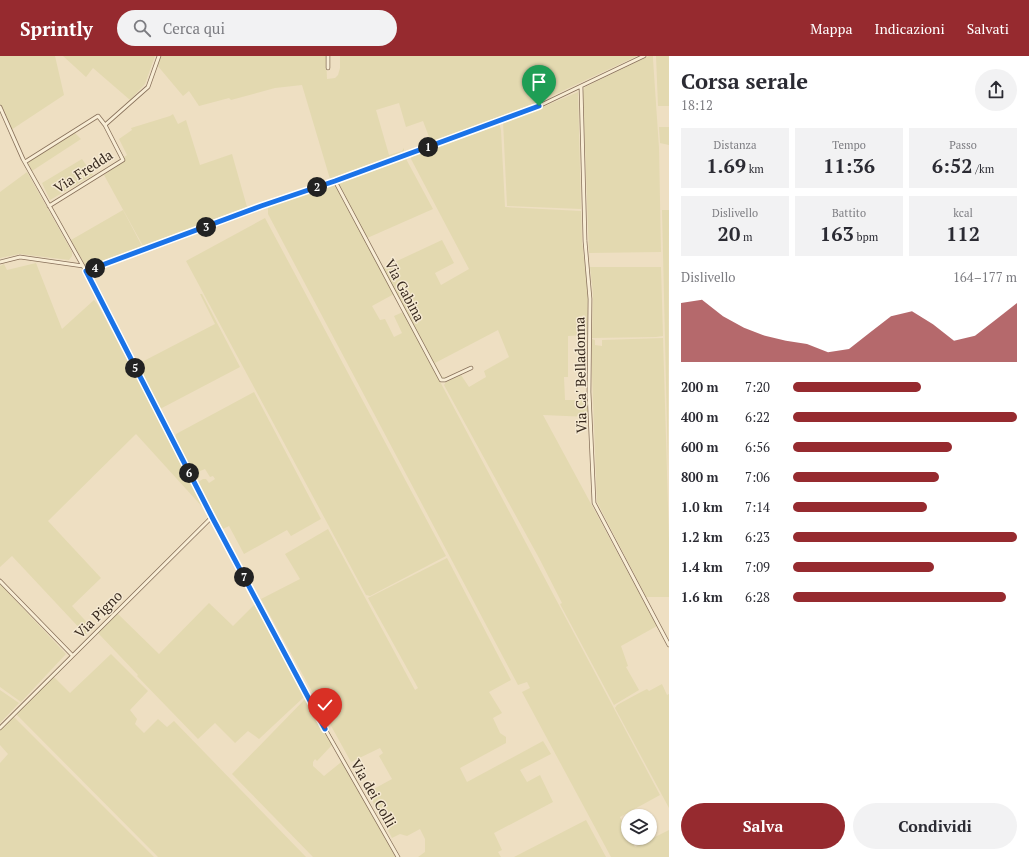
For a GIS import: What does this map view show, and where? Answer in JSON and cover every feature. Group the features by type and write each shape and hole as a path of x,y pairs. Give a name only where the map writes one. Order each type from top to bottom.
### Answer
{"street":[{"name":"Via Fredda","path":"49,206 123,160 105,125 148,87 159,56"},
{"path":"328,56 328,68"},
{"path":"86,271 539,106 644,56"},
{"name":"Via Ca' Belladonna","path":"580,87 585,241 590,299 589,392 594,504 669,645"},
{"name":"Via dei Colli","path":"0,107 25,162 86,271 212,517 325,729 398,857"},
{"path":"25,162 98,116 105,125"},
{"name":"Via Gabina","path":"335,181 441,380 445,380 471,368"},
{"path":"0,262 20,257 83,266"},
{"name":"Via Pigno","path":"0,728 212,517"},
{"path":"0,581 72,655"}],"shaded area":[{"path":"0,56 55,56 64,95 11,130 0,105"},
{"path":"63,56 155,56 145,84 130,100 93,68 86,77"},
{"path":"160,56 326,56 327,79 335,78 338,75 340,68 340,56 637,56 541,101 431,142 423,121 406,127 399,103 376,110 389,155 402,151 404,148 404,151 330,179 302,85 275,88 231,100 229,98 199,106 189,91 183,96 157,65"},
{"path":"649,56 653,56 659,148 661,252 589,253 583,91 585,87"},
{"path":"656,56 669,56 669,106 658,106"},
{"path":"578,92 581,209 507,206 503,121 538,109"},
{"path":"173,114 178,124 186,120 200,165 232,154 247,207 143,246 104,175 120,164 121,159 127,155 119,139 132,130 131,128"},
{"path":"499,123 501,130 505,207 581,211 582,241 588,291 587,335 568,336 568,377 564,377 565,400 588,400 589,417 543,415 657,626 621,646 628,666 626,667 639,690 614,705 560,604 562,603 539,558 444,385 446,382 461,375 469,387 486,377 484,371 509,357 498,330 435,363 442,377 447,378 441,378 382,268 442,240 454,263 435,273 441,285 469,269 411,159 412,156 420,152"},
{"path":"659,127 669,127 669,145 660,143"},
{"path":"74,132 81,139 32,171 28,163 30,161"},
{"path":"405,157 433,209 365,239 339,184 343,180"},
{"path":"82,159 93,175 50,200 42,183"},
{"path":"27,172 72,252 72,256 69,260 20,254 0,258 0,192"},
{"path":"329,185 334,185 337,188 394,294 372,306 380,320 385,319 394,337 402,333 394,316 403,312 660,795 635,809 621,809 621,845 634,845 635,847 639,845 657,845 657,836 669,830 669,857 611,857 522,692 530,688 527,682 518,685 268,214 268,206"},
{"path":"123,210 142,246 89,266 85,265 71,240"},
{"path":"662,210 669,210 668,475 667,426"},
{"path":"265,218 446,556 370,596 366,595 186,261"},
{"path":"36,263 62,329 94,300 98,305 156,414 157,413 208,513 206,517 207,512 136,434 48,521 101,578 72,606 93,629 88,634 85,634 12,556 0,567 0,266 4,264 7,270"},
{"path":"590,267 661,267 663,336 592,338 593,293"},
{"path":"200,294 202,294 240,367 160,409 136,365 215,324"},
{"path":"663,338 669,539 669,597 646,597 597,502 592,339 595,340 595,345 602,346 602,340"},
{"path":"254,392 321,519 291,536 287,530 244,554 229,526 223,529 198,482 206,479 209,483 215,479 213,476 210,477 205,469 200,471 199,478 197,479 175,438 176,434"},
{"path":"328,529 415,690 418,688 368,598 447,558 511,680 489,692 502,713 493,718 500,733 506,737 506,743 460,768 467,782 543,741 551,754 520,770 527,782 540,775 553,802 494,833 502,850 498,852 501,857 418,857 425,852 425,839 420,829 407,836 400,834 392,838 365,787 366,785 370,791 392,779 379,756 383,753 380,748 351,762 261,599 300,579 285,554"},
{"path":"0,584 66,654 21,702 0,687"},
{"path":"252,597 256,598 308,691 305,696 259,739 248,731 235,743 215,723 198,739 98,633 117,613 159,654 209,603 233,626 256,603"},
{"path":"111,654 148,691 130,710 137,719 135,724 144,733 158,719 167,727 174,721 306,857 158,857 16,714 53,676 70,693"},
{"path":"662,684 667,695 669,694 669,808 615,708 617,705 639,693 647,689 649,691"},
{"path":"0,690 19,703 0,723"},
{"path":"307,697 334,745 332,745 317,761 315,759 313,766 324,776 345,759 397,857 313,857 232,774"},
{"path":"12,715 154,857 0,857 0,763 8,754 0,745 0,728"},
{"path":"586,820 606,857 514,857"}],"route":[{"path":"325,729 212,517 86,271 539,106"}]}
